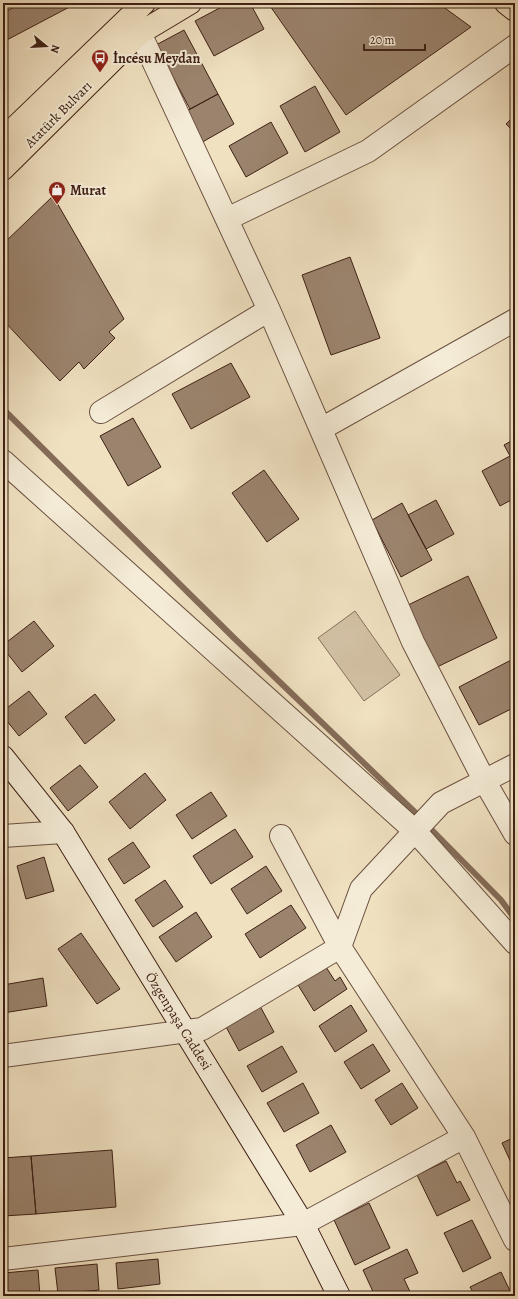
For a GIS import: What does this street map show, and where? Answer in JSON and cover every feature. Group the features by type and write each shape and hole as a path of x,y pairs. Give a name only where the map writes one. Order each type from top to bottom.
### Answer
{"main road":[{"name":"Atatürk Bulvarı","path":"3,139 144,3"},
{"name":"Atatürk Bulvarı","path":"3,169 140,33 190,3"},
{"path":"506,3 515,10"}],"street":[{"path":"140,33 269,310 412,642 484,780 515,834"},
{"path":"227,219 368,151 515,46"},
{"path":"101,412 269,310"},
{"path":"321,429 515,320"},
{"path":"3,461 415,831 515,943"},
{"name":"Özgenpaşa Caddesi","path":"3,757 63,832 303,1224 339,1296"},
{"path":"3,1056 202,1029 340,947 361,890 441,803 515,765"},
{"path":"3,836 63,832"},
{"path":"281,836 340,947 464,1137 515,1240"},
{"path":"3,1259 303,1224 464,1137"}],"shaded area":[{"path":"355,611 400,675 364,701 318,638"}],"building":[{"path":"22,3 77,3 3,42 3,13"},
{"path":"229,3 250,3 264,29 214,56 195,21"},
{"path":"268,3 438,3 471,27 346,115"},
{"path":"184,30 218,94 190,109 156,45"},
{"path":"315,86 340,132 305,152 280,106"},
{"path":"218,94 234,124 199,144 183,113"},
{"path":"515,115 515,133 506,124"},
{"path":"271,122 288,153 246,177 229,146"},
{"path":"53,196 124,319 109,332 115,338 84,369 79,362 60,381 3,320 3,244"},
{"path":"350,257 380,338 331,355 302,275"},
{"path":"231,363 250,397 191,429 172,394"},
{"path":"133,418 161,467 128,486 100,436"},
{"path":"515,439 515,465 504,445"},
{"path":"510,456 515,465 515,498 500,506 482,471"},
{"path":"264,470 299,519 267,542 232,493"},
{"path":"436,500 454,534 426,549 408,515"},
{"path":"402,503 432,560 401,577 372,520"},
{"path":"468,576 497,638 435,668 406,606"},
{"path":"34,621 54,646 22,672 3,648 3,645"},
{"path":"515,658 515,707 479,725 459,687"},
{"path":"29,691 47,714 19,736 3,716 3,711"},
{"path":"95,694 115,720 85,744 65,717"},
{"path":"80,765 98,787 68,811 50,788"},
{"path":"145,773 166,800 130,829 109,802"},
{"path":"211,792 227,816 192,839 176,815"},
{"path":"235,829 253,857 211,884 193,856"},
{"path":"133,842 150,867 124,884 108,859"},
{"path":"44,857 54,891 26,899 17,866"},
{"path":"266,866 282,891 247,914 231,889"},
{"path":"165,880 183,907 153,927 135,900"},
{"path":"291,905 306,928 260,958 245,934"},
{"path":"196,912 212,937 176,962 159,937"},
{"path":"81,933 120,989 97,1004 58,949"},
{"path":"326,967 335,981 340,977 347,989 314,1011 298,985"},
{"path":"43,978 47,1006 3,1013 3,985"},
{"path":"351,1005 367,1031 335,1052 319,1026"},
{"path":"260,1006 274,1032 239,1051 225,1025"},
{"path":"373,1044 390,1071 361,1089 344,1062"},
{"path":"282,1046 297,1072 262,1092 247,1066"},
{"path":"303,1083 319,1113 284,1132 267,1103"},
{"path":"402,1083 418,1108 391,1125 375,1100"},
{"path":"331,1125 346,1152 310,1172 296,1145"},
{"path":"515,1137 515,1166 513,1167 502,1143"},
{"path":"112,1150 116,1207 36,1214 31,1156"},
{"path":"31,1156 36,1214 3,1216 3,1158"},
{"path":"446,1161 457,1183 460,1181 470,1200 437,1216 417,1175"},
{"path":"369,1203 390,1248 355,1265 334,1220"},
{"path":"472,1220 491,1258 463,1272 444,1233"},
{"path":"407,1249 418,1273 404,1279 412,1296 375,1296 363,1270"},
{"path":"158,1259 160,1284 118,1289 116,1263"},
{"path":"97,1264 99,1290 58,1294 55,1268"},
{"path":"38,1270 40,1296 3,1296 3,1273"},
{"path":"501,1272 511,1293 505,1296 475,1296 470,1287"}],"waterway":[{"path":"3,409 233,637 421,818"},
{"path":"427,825 501,900 515,919"}],"place":[{"name":"İncesu Meydan","path":"100,73"},
{"name":"Murat","path":"57,205"}]}
